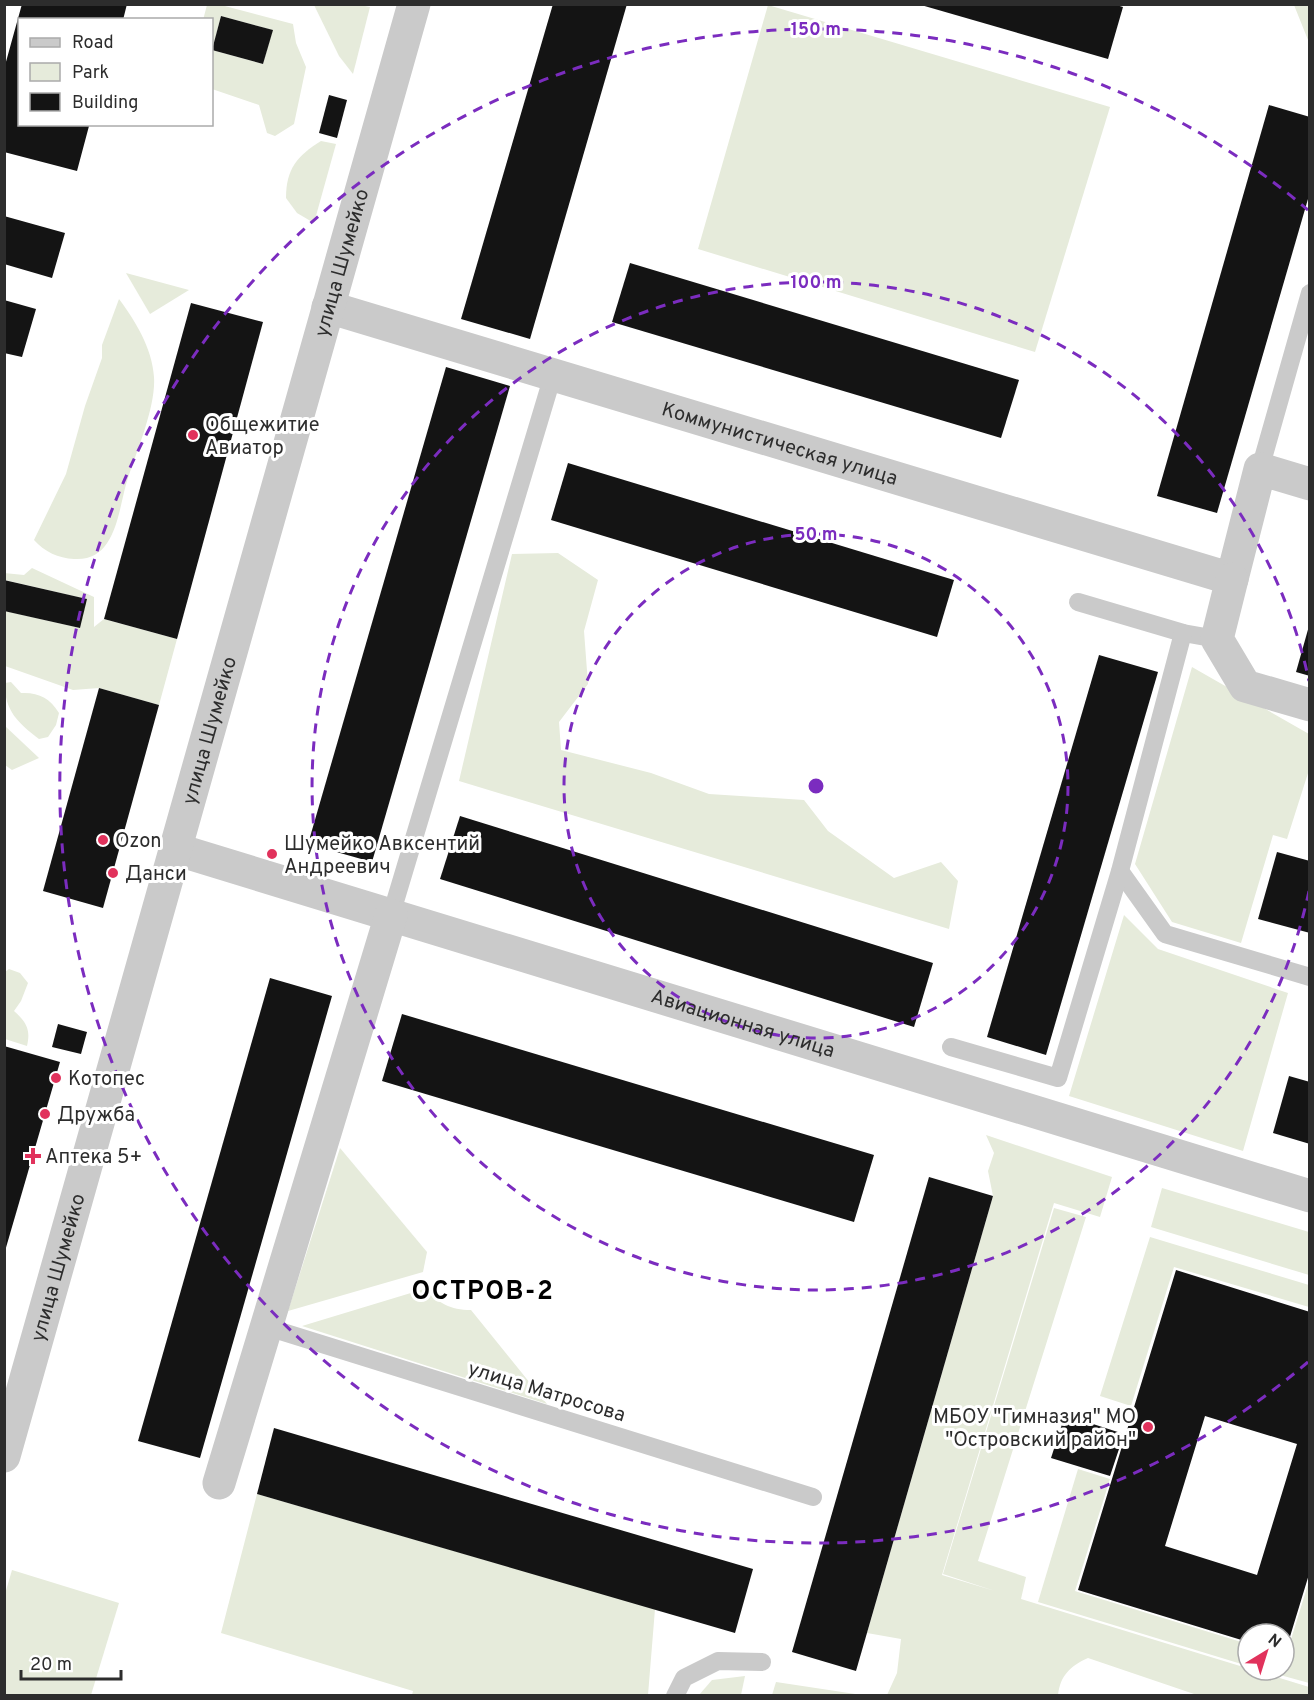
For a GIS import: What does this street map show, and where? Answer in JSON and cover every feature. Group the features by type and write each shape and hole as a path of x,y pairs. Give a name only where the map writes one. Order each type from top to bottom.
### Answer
{"street":[{"name":"улица Шумейко","path":"4,1456 414,4"},
{"name":"Коммунистическая улица","path":"328,307 1233,579"},
{"path":"1310,484 1260,469 1217,639 1245,686 1310,705"},
{"name":"Авиационная улица","path":"176,849 1310,1196"},
{"path":"219,1483 391,915"}],"lane":[{"path":"1260,469 1310,293"},
{"path":"391,915 554,375"},
{"path":"1078,602 1184,633 1217,639"},
{"path":"951,1047 1058,1078 1120,871 1184,633"},
{"path":"1120,871 1165,934 1310,977"},
{"name":"улица Матросова","path":"267,1327 813,1497"},
{"path":"675,1695 684,1678 718,1661 762,1662"}],"green space":[{"path":"207,5 221,5 293,24 296,43 306,67 294,124 275,136 267,133 259,105 213,89 213,50 263,64 272,30 221,16 213,46 213,18 204,18"},
{"path":"314,5 370,7 353,74 339,56"},
{"path":"768,5 1110,107 1035,352 698,249"},
{"path":"1294,5 1309,5 1309,40 1308,40"},
{"path":"321,141 336,144 314,223 297,213 286,198 288,179 294,164 305,152"},
{"path":"126,273 189,290 150,314"},
{"path":"119,299 147,346 153,366 152,400 146,426 125,487 119,515 108,541 100,551 89,557 74,559 63,557 52,554 34,540 66,474 85,406 102,358 102,345"},
{"path":"558,553 598,580 584,631 588,684 559,722 561,750 651,773 709,794 804,800 828,831 894,878 941,862 958,881 949,929 459,781 512,554"},
{"path":"32,568 94,597 94,627 104,619 177,639 159,705 99,688 73,690 5,666 5,611 80,628 86,599 5,580 4,573 24,575"},
{"path":"1192,667 1309,734 1309,770 1287,839 1273,835 1241,943 1172,922 1135,864"},
{"path":"11,682 21,693 38,695 48,700 59,713 56,725 48,737 39,739 14,715 5,693 5,683"},
{"path":"5,726 39,758 12,770 5,765"},
{"path":"1124,915 1158,949 1288,993 1243,1151 1069,1096"},
{"path":"9,969 20,973 28,983 14,1011 26,1026 27,1046 5,1039 5,972"},
{"path":"986,1135 1112,1177 1100,1217 1054,1203 942,1575 995,1591 943,1574 1054,1208 1086,1217 978,1561 1026,1577 1021,1599 1236,1665 1236,1682 1293,1682 1309,1687 1309,1695 1197,1695 1088,1658 1067,1672 1061,1682 1058,1695 887,1695 897,1673 901,1639 867,1633 993,1196 988,1171 994,1153"},
{"path":"340,1148 427,1252 423,1272 288,1311"},
{"path":"1162,1188 1309,1232 1309,1275 1151,1227"},
{"path":"1150,1237 1309,1285 1309,1307 1174,1267 1131,1406 1100,1396"},
{"path":"424,1289 445,1305 471,1310 547,1404 302,1326"},
{"path":"1078,1469 1110,1479 1075,1591 1236,1640 1236,1662 1038,1602"},
{"path":"257,1494 655,1609 648,1695 412,1695 413,1691 221,1633"},
{"path":"12,1570 119,1603 91,1695 5,1695 5,1594"},
{"path":"1309,1581 1309,1683 1296,1679 1296,1623"},
{"path":"745,1676 741,1695 699,1695 712,1680"},
{"path":"776,1682 862,1695 772,1695"}],"building":[{"path":"22,4 127,4 124,18 18,18"},
{"path":"553,4 627,4 530,339 461,319"},
{"path":"1113,4 1123,7 1108,59 921,5"},
{"path":"221,16 273,30 263,64 213,50"},
{"path":"18,18 18,126 89,126 77,171 4,152 4,69"},
{"path":"329,95 347,100 337,138 319,133"},
{"path":"1269,105 1310,117 1310,192 1217,513 1157,496"},
{"path":"4,216 65,233 52,278 4,264"},
{"path":"630,263 1019,380 1001,438 612,322"},
{"path":"4,300 36,309 22,357 4,353"},
{"name":"Общежитие Авиатор","path":"191,303 263,322 177,639 104,619"},
{"path":"446,367 510,386 372,862 308,844"},
{"path":"568,463 954,580 937,637 551,520"},
{"path":"4,580 87,599 80,628 4,611"},
{"path":"1310,627 1310,676 1296,672"},
{"path":"1099,655 1158,672 1046,1055 987,1037"},
{"path":"99,688 159,705 103,908 43,891"},
{"path":"460,816 933,963 914,1027 440,879"},
{"path":"1277,852 1310,861 1310,933 1258,919"},
{"path":"270,978 332,996 200,1458 138,1441"},
{"path":"402,1014 874,1155 854,1222 382,1081"},
{"path":"58,1024 87,1032 81,1054 52,1047"},
{"path":"4,1046 60,1062 5,1251 4,1250"},
{"path":"1289,1076 1310,1082 1310,1144 1273,1133"},
{"path":"929,1177 993,1196 856,1671 792,1652"},
{"path":"1176,1270 1310,1312 1310,1571 1294,1622 1236,1622 1236,1638 1078,1590","holes":["1205,1416 1297,1444 1257,1575 1165,1546"]},
{"path":"1065,1415 1124,1434 1110,1476 1051,1458"},
{"path":"274,1428 753,1569 735,1633 257,1494"}],"place":[{"name":"Общежитие Авиатор","path":"193,435"},
{"name":"Ozon","path":"103,840"},
{"name":"Шумейко Авксентий Андреевич","path":"272,854"},
{"name":"Данси","path":"113,873"},
{"name":"Котопес","path":"56,1078"},
{"name":"Дружба","path":"45,1114"},
{"name":"Аптека 5+","path":"33,1156"},
{"name":"МБОУ \"Гимназия\" МО \"Островский район\"","path":"1148,1427"}],"district":[{"name":"ОСТРОВ-2","path":"483,1290"}]}
